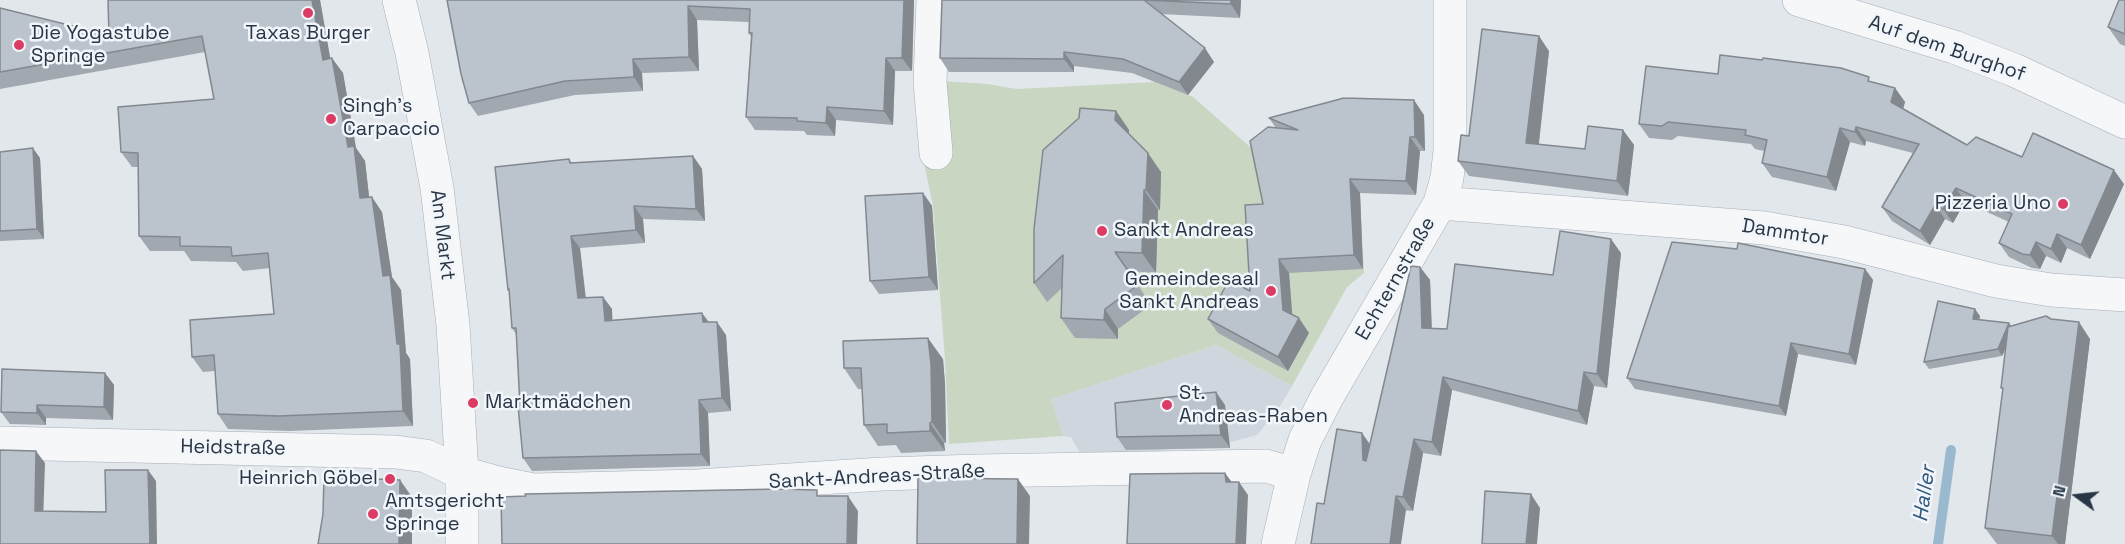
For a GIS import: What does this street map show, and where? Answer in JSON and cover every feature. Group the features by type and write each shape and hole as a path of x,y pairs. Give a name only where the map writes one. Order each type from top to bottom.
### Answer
{"street":[{"name":"Am Markt","path":"399,0 412,53 436,188 453,325 462,473 462,544"},
{"path":"933,0 930,82 936,153"},
{"name":"Echternstraße","path":"1278,544 1294,474 1305,440 1327,397 1440,203 1447,178 1450,151 1450,0"},
{"name":"Auf dem Burghof","path":"1799,0 1954,47 2014,70 2125,122"},
{"name":"Dammtor","path":"1440,203 1764,228 1844,242 1996,281 2051,290 2125,295"},
{"name":"Heidstraße","path":"0,443 396,452 426,456 462,473"},
{"name":"Sankt-Andreas-Straße","path":"462,473 533,490 698,486 882,474 988,471 1266,466 1294,474"}],"shaded area":[{"name":"St. Andreas-Raben","path":"1216,345 1292,386 1277,411 1257,435 1231,442 1175,448 1127,457 1081,455 1071,437 1063,436 1051,399"}],"green space":[{"path":"942,81 1017,89 1155,82 1193,97 1257,153 1360,198 1364,273 1347,287 1292,386 1216,345 1051,399 1063,436 949,444 933,206 921,149"}],"building":[{"path":"108,0 312,0 323,60 332,58 348,147 354,146 360,198 372,197 383,276 390,275 397,344 400,344 403,411 279,416 218,414 214,355 192,357 190,320 274,314 268,253 232,256 231,247 180,246 180,237 139,236 138,153 121,152 118,107 214,99 202,36 0,72 0,8 109,35"},
{"path":"447,0 904,0 902,58 886,58 884,111 827,107 826,123 797,121 797,118 746,117 752,33 749,33 750,9 688,6 689,57 633,59 634,77 565,81 469,103"},
{"path":"942,0 1144,0 1205,48 1179,82 1123,59 1064,52 1064,59 940,58"},
{"path":"1145,0 1231,0 1231,4"},
{"path":"2119,0 2125,0 2125,34 2108,27"},
{"path":"1482,29 1539,36 1526,143 1585,149 1588,126 1623,130 1617,181 1458,161 1461,135 1469,136"},
{"path":"1720,55 1841,68 1869,77 1868,81 1895,88 1891,102 1967,145 1976,137 2022,157 2033,133 2114,170 2081,245 2057,234 2051,249 2036,242 2030,255 2022,254 1999,243 2012,214 1956,188 1943,209 1935,205 1920,231 1882,207 1919,144 1856,127 1855,132 1840,128 1827,177 1762,163 1767,140 1745,135 1746,130 1668,122 1662,126 1639,124 1646,66 1718,74"},
{"path":"1344,98 1414,100 1415,137 1410,137 1406,181 1350,179 1354,255 1279,259 1283,310 1299,318 1278,357 1208,319 1229,280 1250,291 1245,205 1263,204 1250,141 1268,127 1298,130 1269,118"},
{"name":"Sankt Andreas","path":"1080,108 1116,111 1115,120 1148,153 1142,253 1115,252 1138,285 1105,309 1104,320 1061,318 1063,255 1034,283 1034,229 1043,150 1079,118"},
{"path":"33,148 37,229 0,231 0,152"},
{"path":"693,156 696,209 634,206 636,230 571,236 578,298 603,297 605,321 702,313 703,322 717,322 722,398 699,400 701,454 523,458 518,406 520,406 516,328 512,328 495,167 569,159 570,163"},
{"path":"923,193 929,277 870,281 865,196"},
{"path":"1560,231 1611,239 1597,374 1584,372 1578,411 1443,377 1432,442 1414,439 1403,497 1396,496 1390,544 1311,544 1317,503 1324,504 1337,429 1362,433 1363,460 1366,461 1411,266 1420,267 1422,328 1447,329 1455,264 1553,275"},
{"path":"1672,242 1737,249 1738,243 1865,269 1849,354 1791,343 1779,406 1627,378"},
{"path":"1938,301 1975,309 1973,319 2009,323 1998,349 1924,362"},
{"path":"2046,316 2051,319 2079,322 2052,536 1985,528 2003,388 2001,388 2008,327"},
{"path":"928,338 931,364 932,422 930,431 887,433 887,424 864,425 861,368 844,368 843,341"},
{"path":"2,369 105,373 104,407 37,405 37,413 1,412"},
{"path":"1216,392 1221,435 1117,437 1115,403"},
{"path":"0,450 36,451 35,511 106,512 105,470 148,470 150,544 0,544"},
{"path":"1225,473 1226,482 1239,482 1236,544 1127,544 1130,474"},
{"name":"Amtsgericht Springe","path":"324,477 400,480 399,544 318,544 323,514"},
{"path":"918,478 1018,479 1017,544 917,544"},
{"path":"817,490 817,496 848,496 847,544 502,544 501,497 526,496 525,494"},
{"path":"1485,491 1531,494 1526,544 1482,544"}],"waterway":[{"name":"Haller","path":"1938,544 1951,450"}],"place":[{"name":"Taxas Burger","path":"308,13"},
{"name":"Die Yogastube Springe","path":"19,45"},
{"name":"Singh's Carpaccio","path":"331,119"},
{"name":"Pizzeria Uno","path":"2063,204"},
{"name":"Sankt Andreas","path":"1102,231"},
{"name":"Gemeindesaal Sankt Andreas","path":"1271,291"},
{"name":"Marktmädchen","path":"473,403"},
{"name":"St. Andreas-Raben","path":"1167,405"},
{"name":"Heinrich Göbel","path":"390,479"},
{"name":"Amtsgericht Springe","path":"373,514"}]}
